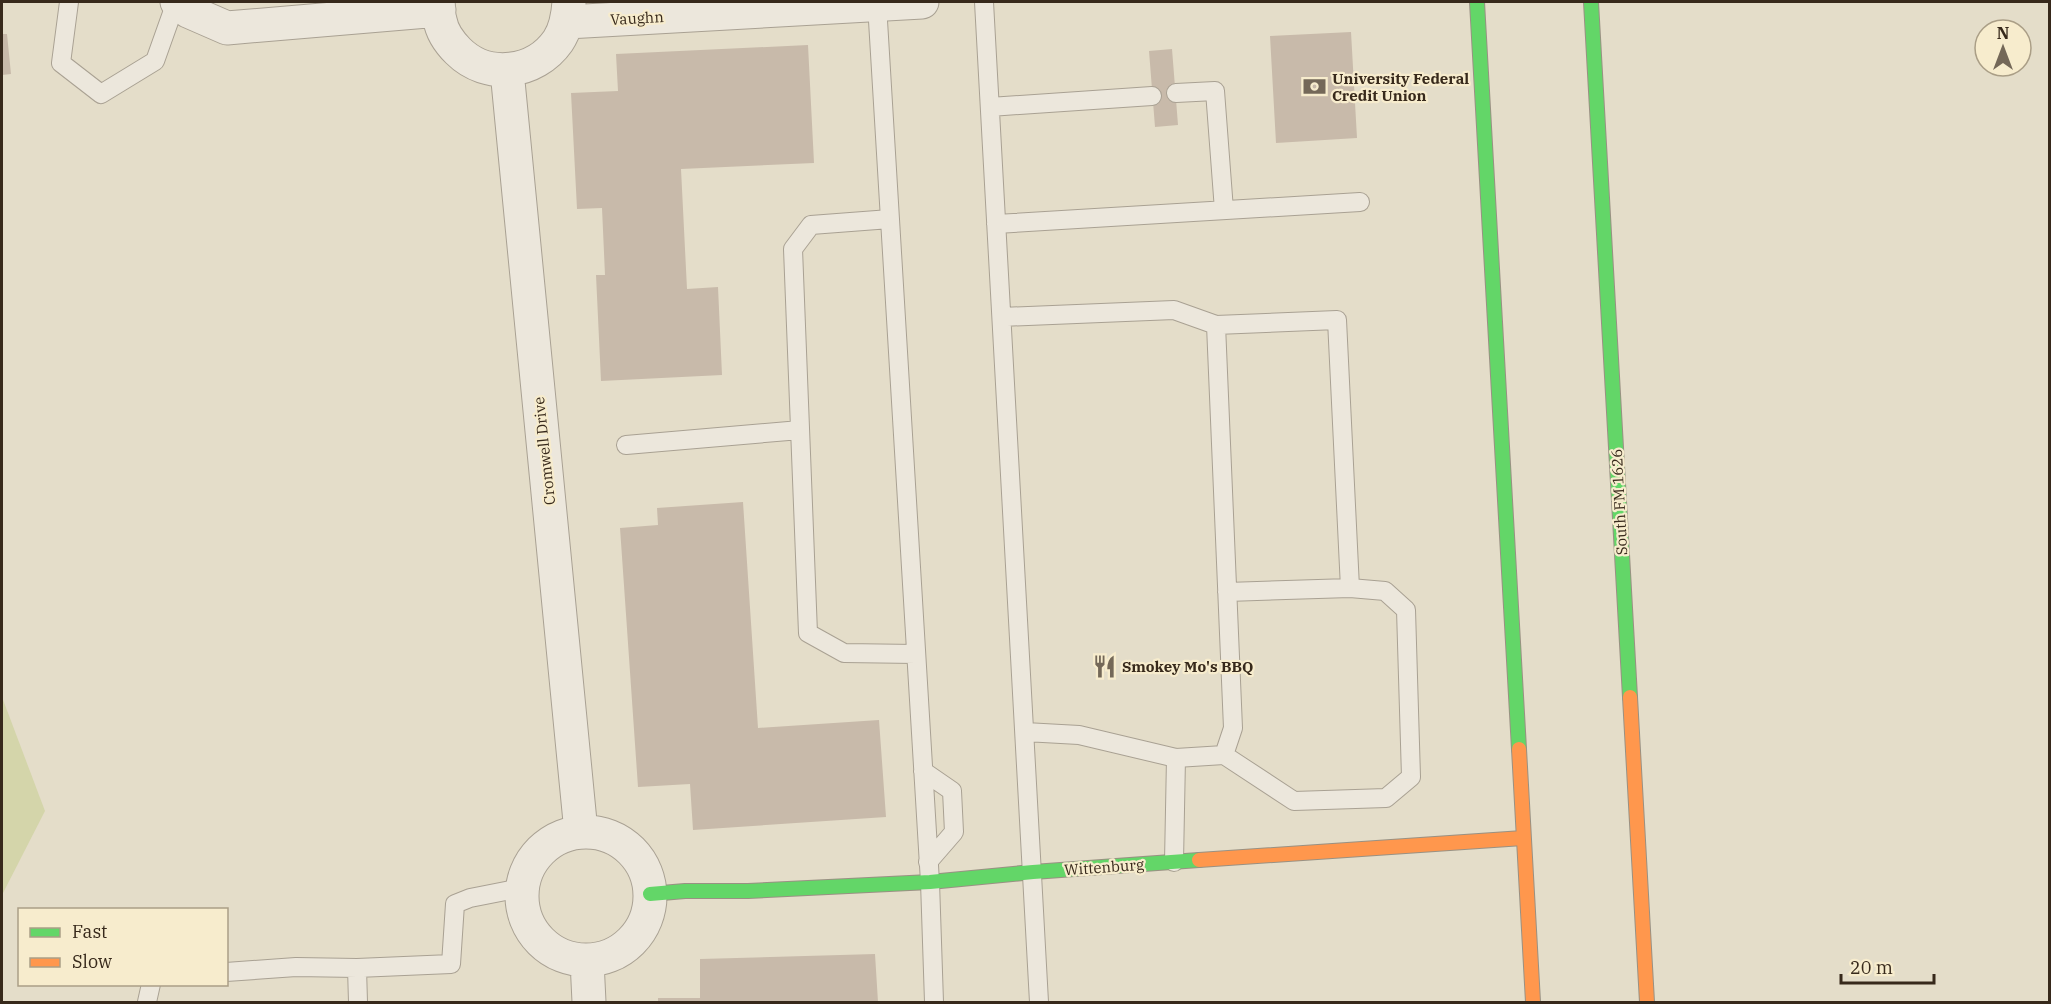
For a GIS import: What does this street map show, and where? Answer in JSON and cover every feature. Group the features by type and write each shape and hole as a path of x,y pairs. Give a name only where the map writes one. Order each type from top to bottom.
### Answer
{"main road":[{"path":"1477,2 1522,838 1533,1002"},
{"name":"South FM 1626","path":"1591,2 1647,1002"},
{"name":"Wittenburg","path":"650,894 930,882 1033,872 1522,838"}],"street":[{"path":"176,2 188,11 227,28 439,6 440,21 449,42 465,58 485,68 507,71 528,66 545,56 559,40 568,12"},
{"name":"Vaughn","path":"568,12 922,2"},
{"name":"Cromwell Drive","path":"507,71 581,832"},
{"path":"581,832 602,834 621,842 636,855 646,874 650,894 648,914 639,932 625,947 607,957 587,961 565,958 545,947 530,930 522,910 521,888 528,867 541,849 560,837 581,832"},
{"path":"587,961 590,1002"}],"lane":[{"path":"69,2 61,63 101,94 156,61 176,2"},
{"path":"984,2 1040,1002"},
{"path":"878,4 930,882 934,1002"},
{"path":"1176,93 1215,91 1224,210"},
{"path":"990,107 1152,96"},
{"path":"996,224 1360,202"},
{"path":"890,219 811,225 793,249 808,633 844,654 916,654"},
{"path":"1002,317 1174,310 1215,325 1337,320 1350,588"},
{"path":"1215,325 1233,728 1224,755"},
{"path":"626,445 800,430"},
{"path":"1025,732 1079,735 1176,758 1224,755 1294,801 1386,798 1411,777 1406,610 1385,591 1350,588 1227,592"},
{"path":"1174,862 1176,758"},
{"path":"923,771 952,791 954,832 928,862"},
{"path":"228,972 296,967 357,968 451,964 455,904 470,898 521,888"},
{"path":"357,968 358,1002"},
{"path":"147,1002 151,986"}],"green space":[{"path":"2,697 45,811 2,895"}],"building":[{"name":"University Federal Credit Union","path":"1351,32 1357,138 1276,143 1270,36"},
{"path":"2,34 7,34 11,74 2,75"},
{"path":"808,45 814,163 681,169 687,289 718,287 722,375 601,381 596,275 605,275 602,208 577,209 571,93 618,91 616,54"},
{"path":"1172,49 1178,125 1155,127 1149,51"},
{"path":"743,502 758,728 879,720 886,817 693,830 690,784 638,787 620,528 658,525 657,508"},
{"path":"875,954 878,1002 658,1002 658,998 700,998 700,959"}],"traffic: fast":[{"path":"1477,2 1519,749"},
{"path":"1591,2 1630,697"},
{"path":"650,894 930,882 1199,860"}],"traffic: slow":[{"path":"1630,697 1647,1002"},
{"path":"1519,749 1533,1002"},
{"path":"1199,860 1523,838"}],"place":[{"name":"University Federal Credit Union","path":"1314,87"},
{"name":"Smokey Mo's BBQ","path":"1104,666"}]}
